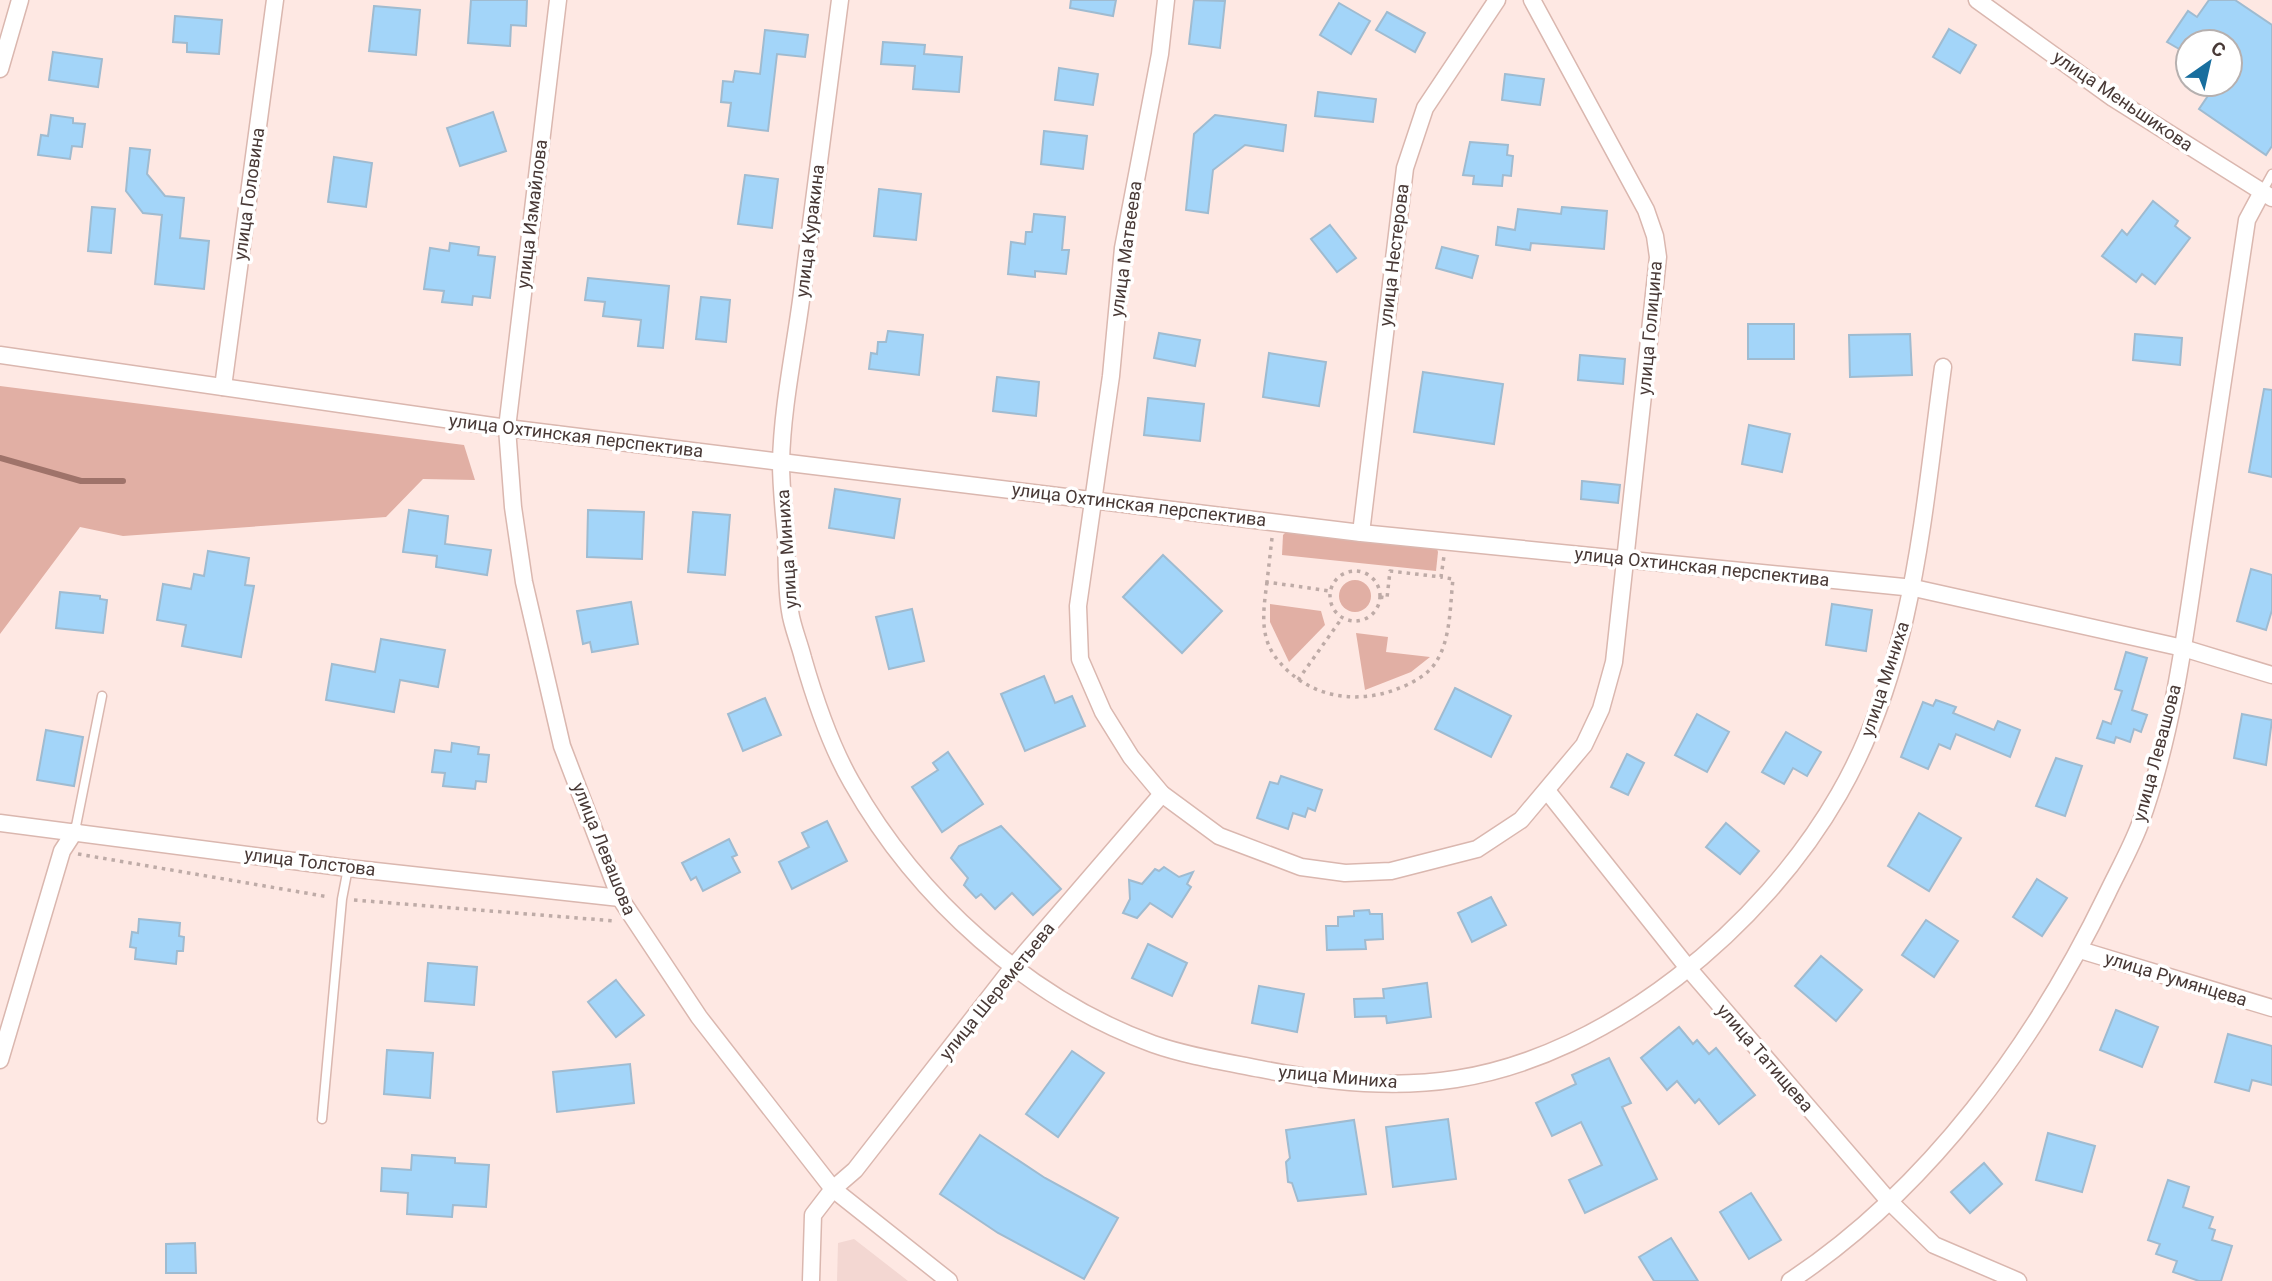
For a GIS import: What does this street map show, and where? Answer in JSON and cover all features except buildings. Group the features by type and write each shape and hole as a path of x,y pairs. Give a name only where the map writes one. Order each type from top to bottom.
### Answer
{"street":[{"path":"0,69 20,0"},
{"name":"улица Головина","path":"223,387 275,0"},
{"name":"улица Измайлова","path":"507,428 558,0"},
{"name":"улица Куракина","path":"781,463 840,0"},
{"name":"улица Матвеева","path":"1162,794 1131,757 1102,712 1080,659 1078,606 1111,376 1123,248 1160,54 1166,0"},
{"name":"улица Нестерова","path":"1362,533 1405,168 1425,108 1497,0"},
{"name":"улица Голицина","path":"1162,794 1219,836 1301,867 1345,873 1391,871 1477,849 1521,820 1548,792 1584,745 1601,709 1614,662 1658,257 1655,236 1646,211 1532,0"},
{"name":"улица Меньшикова","path":"1983,2 2113,98 2267,195"},
{"name":"улица Левашова","path":"1790,1281 1833,1253 1889,1201 1959,1126 2029,1032 2080,950 2140,825 2164,741 2183,648 2247,220 2267,195"},
{"name":"улица Охтинская перспектива","path":"0,355 507,428 781,463 1362,533 1913,588 2183,648 2272,675"},
{"name":"улица Миниха","path":"781,463 790,612 814,698 851,781 890,840 948,909 1013,967 1082,1010 1154,1044 1296,1076 1396,1085 1459,1078 1526,1062 1613,1022 1688,968 1754,906 1794,860 1839,795 1871,728 1893,666 1913,588 1942,367"},
{"name":"улица Левашова","path":"507,428 513,507 540,656 562,746 620,898 699,1017 833,1189 949,1281"},
{"name":"улица Татищева","path":"1548,792 1688,968 1889,1201 1934,1245 2018,1281"},
{"name":"улица Шереметьева","path":"811,1281 813,1215 833,1189 855,1170 1013,967 1162,794"},
{"name":"улица Толстова","path":"0,823 348,868 620,898"},
{"path":"0,1060 62,851 75,831"},
{"name":"улица Румянцева","path":"2080,950 2272,1008"}],"lane":[{"path":"2267,195 2272,174"},
{"path":"75,831 103,696"},
{"path":"322,1119 342,900 348,868"}],"path":[{"path":"1274,522 1262,621 1273,653 1297,680 1337,697 1376,697 1412,684 1436,664 1445,643 1453,579 1390,571 1387,598 1381,597"},
{"path":"1441,578 1446,542"},
{"path":"1363,572 1378,586 1381,597 1372,615 1363,620 1342,618 1334,611 1330,591 1342,574 1363,572"},
{"path":"1267,582 1330,591"},
{"path":"1297,680 1342,618"},
{"path":"62,851 342,900 634,922"}],"shaded area":[{"path":"0,386 464,445 475,480 423,479 386,517 123,536 80,527 0,634"},
{"path":"1290,528 1436,545 1436,571 1282,555 1283,535"},
{"path":"1355,580 1367,584 1371,596 1367,608 1355,612 1343,608 1339,596 1343,584"},
{"path":"1270,604 1321,611 1325,625 1289,662 1270,622"},
{"path":"1356,633 1388,637 1386,652 1430,657 1411,672 1365,690"},
{"path":"854,1239 908,1281 837,1281 838,1243"}],"waterway":[{"path":"0,458 81,481 123,481"}]}
